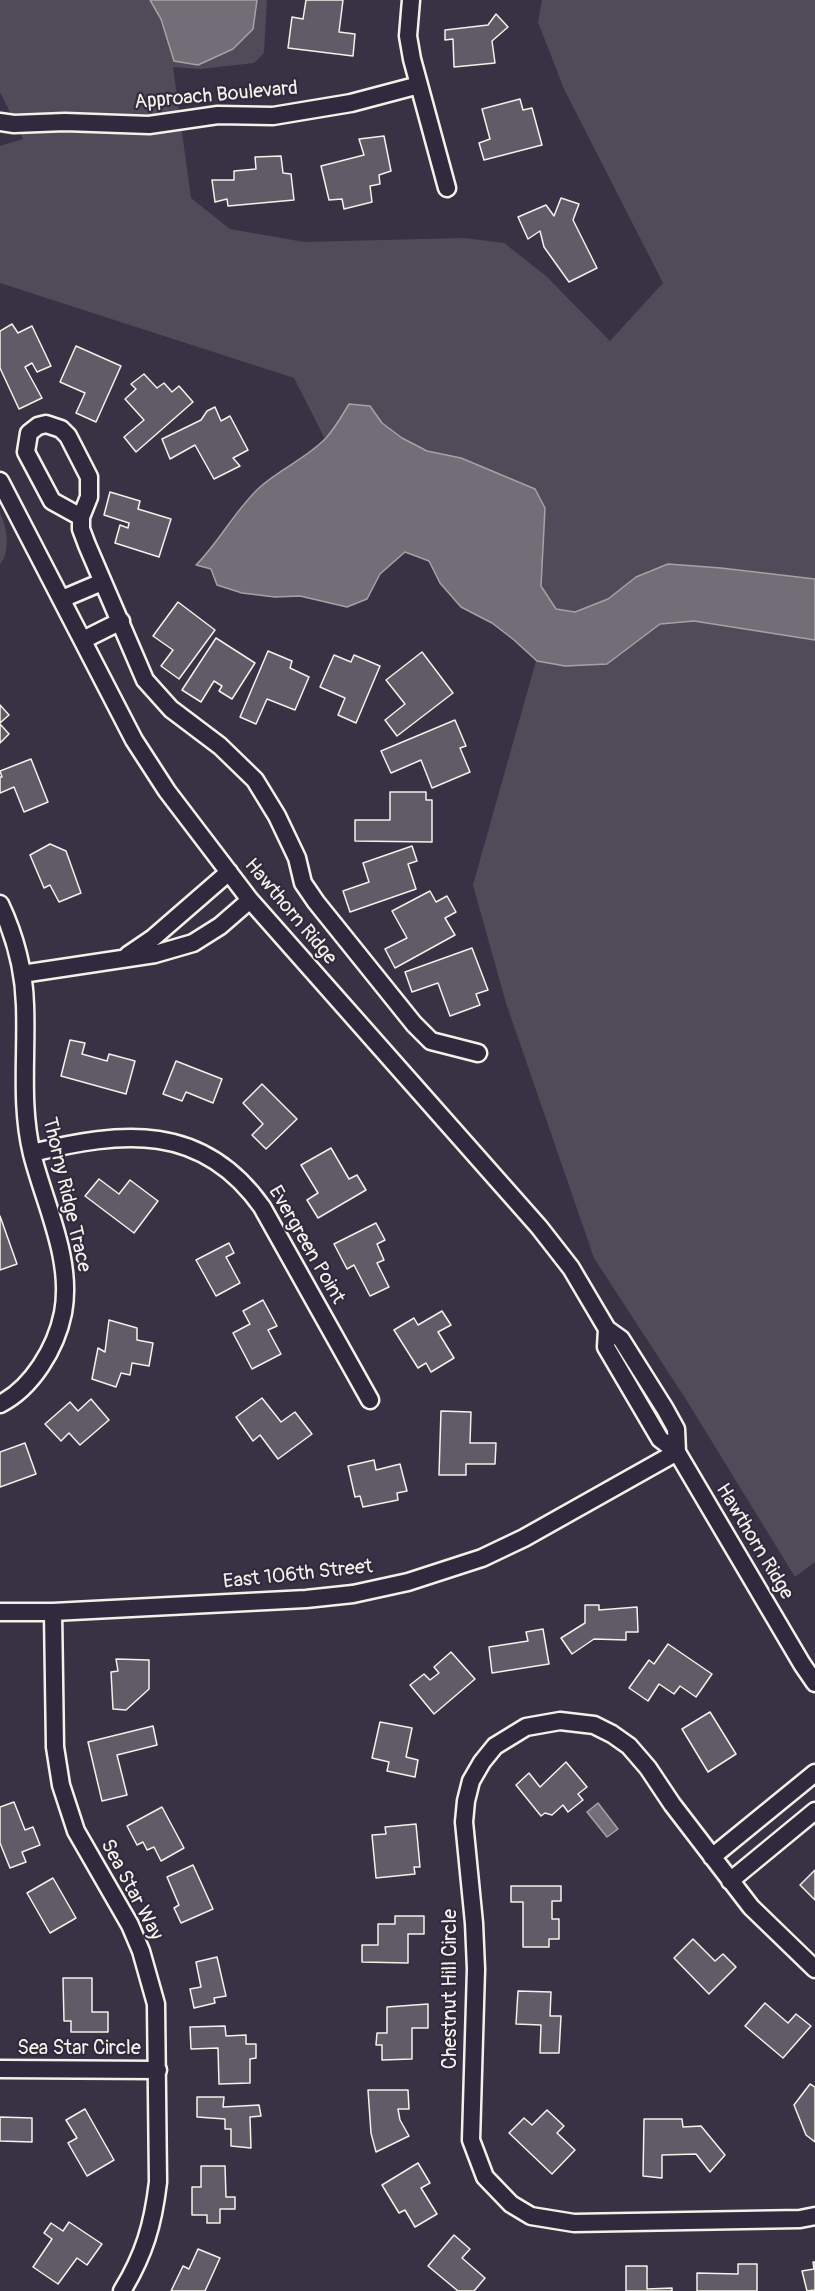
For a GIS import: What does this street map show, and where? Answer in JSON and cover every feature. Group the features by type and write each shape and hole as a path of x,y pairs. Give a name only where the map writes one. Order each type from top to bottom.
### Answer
{"street":[{"path":"411,0 408,36 412,59 447,188"},
{"name":"Approach Boulevard","path":"5,125 65,122 149,125 218,115 273,116 351,103 419,85"},
{"path":"81,517 52,501 26,452 29,433 38,426 46,424 53,426 68,436 89,477 88,497 81,517 81,529 145,680 171,710 220,746 255,780 269,801 297,858 303,883 385,990 431,1041 478,1053"},
{"name":"Hawthorn Ridge","path":"0,481 134,740 167,791 250,900 539,1227 572,1268 607,1329 606,1347 660,1439 677,1452 815,1683"},
{"path":"62,599 102,582"},
{"path":"82,640 120,621"},
{"path":"123,958 153,938 229,872"},
{"path":"22,974 155,954 193,943 220,926 250,900"},
{"name":"Thorny Ridge Trace","path":"0,904 20,957 25,1004 24,1101 32,1153 57,1239 64,1273 63,1312 50,1352 25,1384 0,1404"},
{"name":"Evergreen Point","path":"32,1153 105,1138 140,1137 200,1151 228,1168 262,1207 370,1400"},
{"name":"East 106th Street","path":"0,1611 53,1612 306,1599 353,1594 408,1582 482,1558 524,1538 677,1452"},
{"name":"Sea Star Way","path":"53,1612 55,1747 61,1785 76,1831 130,1925 141,1951 156,2004 158,2182 155,2208 148,2238 137,2266 122,2291"},
{"name":"Chestnut Hill Circle","path":"815,1969 751,1907 672,1804 648,1768 629,1746 612,1734 594,1725 560,1721 526,1727 495,1746 482,1762 471,1781 464,1822 476,1969 471,2140 485,2177 511,2204 531,2216 553,2221 574,2223 788,2219 815,2216"},
{"path":"712,1857 815,1773"},
{"path":"730,1881 815,1811"},
{"name":"Sea Star Circle","path":"0,2069 158,2070"}],"shaded area":[{"path":"0,0 267,0 264,53 254,63 201,69 173,67 191,198 230,229 304,242 464,238 504,243 546,276 610,341 663,283 564,89 538,22 542,0 815,0 815,1562 795,1577 687,1401 594,1258 506,1003 473,885 536,661 492,623 461,607 440,583 429,561 406,552 380,574 367,599 347,607 300,596 275,597 242,593 217,585 211,569 196,565 258,489 325,439 294,378 0,283 0,146 23,139 0,92"},
{"path":"150,0 257,0 253,29 233,49 198,65 174,61 161,19"},
{"path":"349,404 370,406 382,423 402,438 427,451 461,458 535,489 545,508 541,586 556,609 575,612 608,599 636,577 668,564 815,579 815,640 694,621 660,624 607,664 565,666 537,661 492,623 461,607 440,583 429,561 405,552 380,574 367,599 347,607 300,596 275,597 242,593 217,585 211,569 196,565 251,496 319,445"},
{"path":"0,513 7,546 0,564"},
{"path":"598,1803 618,1829 607,1837 587,1812"}],"building":[{"path":"306,0 343,0 339,32 355,34 353,56 288,48 292,17 303,19"},
{"path":"496,14 508,27 492,41 495,63 454,67 453,39 445,40 445,30 488,25"},
{"path":"520,99 523,110 532,108 542,145 484,160 479,143 490,139 482,109"},
{"path":"384,136 391,171 379,175 380,184 370,186 372,202 344,209 342,199 329,200 321,166 364,155 359,139"},
{"path":"281,156 283,173 291,174 294,200 228,206 227,199 215,202 212,180 234,180 234,171 256,169 255,157"},
{"path":"561,198 579,204 573,220 597,268 569,282 544,247 540,231 528,239 518,217 546,205 554,216"},
{"path":"12,324 18,333 32,326 51,366 37,372 32,363 25,367 42,398 19,409 0,368 0,331"},
{"path":"76,346 121,366 96,422 76,413 85,393 60,382"},
{"path":"144,374 157,388 164,383 172,392 179,386 193,402 136,452 124,437 144,420 125,399 136,389 131,384"},
{"path":"215,407 221,421 230,416 248,450 233,458 240,466 214,479 195,445 170,459 162,439 201,420 207,411"},
{"path":"110,492 140,501 138,509 171,519 159,557 115,543 120,525 128,528 129,523 104,515"},
{"path":"178,602 215,630 179,679 161,666 173,650 153,636"},
{"path":"216,638 255,663 232,699 219,691 222,686 214,681 201,702 182,690"},
{"path":"268,651 292,661 290,668 309,677 295,710 267,699 256,724 240,717"},
{"path":"422,652 453,693 397,736 385,720 405,704 386,680"},
{"path":"334,655 351,662 354,655 380,666 356,723 338,715 345,698 320,687"},
{"path":"0,705 9,715 0,723"},
{"path":"455,720 466,746 460,748 470,772 432,788 421,760 391,773 381,751"},
{"path":"0,724 9,734 0,743"},
{"path":"31,759 48,802 24,812 14,787 0,793 0,777 2,777 0,771"},
{"path":"390,792 426,792 426,800 432,800 432,842 355,841 355,820 390,820"},
{"path":"50,844 66,851 81,893 59,902 50,885 44,888 30,855"},
{"path":"412,846 417,861 408,864 416,889 350,912 343,891 369,882 363,863"},
{"path":"430,891 436,902 447,896 456,912 445,918 455,935 395,968 385,949 407,938 392,911"},
{"path":"472,948 488,990 476,994 480,1005 450,1016 438,983 412,992 405,972"},
{"path":"70,1040 85,1043 82,1054 107,1061 109,1054 135,1061 126,1094 61,1076"},
{"path":"176,1061 222,1079 213,1103 186,1092 182,1101 163,1094"},
{"path":"262,1084 297,1119 266,1149 252,1135 263,1124 243,1103"},
{"path":"331,1148 349,1179 357,1175 366,1190 318,1218 307,1200 318,1193 301,1165"},
{"path":"99,1179 119,1194 130,1180 158,1201 134,1233 85,1196"},
{"path":"0,1216 17,1264 0,1270"},
{"path":"376,1223 385,1240 377,1244 384,1260 377,1263 389,1287 370,1296 354,1265 347,1269 334,1244"},
{"path":"229,1243 234,1253 226,1257 240,1283 216,1296 196,1260"},
{"path":"263,1300 277,1326 268,1330 281,1354 252,1369 233,1333 250,1324 243,1311"},
{"path":"442,1311 451,1325 438,1332 454,1358 431,1372 426,1363 418,1368 394,1330 414,1318 418,1325"},
{"path":"109,1320 137,1328 137,1340 153,1343 149,1366 132,1363 130,1375 121,1373 116,1387 92,1379 98,1348 105,1352"},
{"path":"262,1398 281,1422 295,1412 312,1434 278,1459 260,1435 253,1441 236,1417"},
{"path":"91,1399 109,1420 80,1445 69,1433 61,1441 45,1424 70,1402 78,1411"},
{"path":"441,1411 471,1412 470,1443 496,1443 495,1464 466,1464 466,1475 439,1475"},
{"path":"25,1443 36,1474 0,1487 0,1452"},
{"path":"374,1460 376,1470 400,1464 407,1491 397,1493 398,1500 363,1507 360,1496 355,1497 348,1466"},
{"path":"585,1605 599,1605 599,1610 637,1607 638,1632 626,1632 626,1640 594,1639 572,1654 561,1638 585,1623"},
{"path":"543,1629 549,1664 492,1673 489,1647 528,1641 526,1632"},
{"path":"668,1644 712,1674 696,1697 680,1686 674,1694 659,1684 648,1701 629,1688 649,1660 654,1664"},
{"path":"451,1652 475,1679 434,1714 410,1685 424,1674 430,1680 439,1673 434,1667"},
{"path":"116,1659 149,1660 149,1689 126,1710 113,1709 111,1672 118,1671"},
{"path":"710,1712 736,1754 708,1772 682,1729"},
{"path":"380,1722 412,1728 406,1757 418,1760 415,1777 387,1771 389,1762 372,1758"},
{"path":"153,1726 157,1745 117,1755 127,1795 102,1801 88,1742"},
{"path":"566,1762 587,1787 578,1794 583,1800 568,1812 563,1805 552,1815 545,1813 541,1816 516,1785 529,1773 540,1787"},
{"path":"14,1802 25,1830 33,1827 40,1845 22,1852 26,1862 10,1868 0,1843 0,1807"},
{"path":"162,1807 184,1848 161,1861 154,1847 147,1850 143,1842 137,1845 127,1826"},
{"path":"416,1824 420,1867 414,1867 415,1874 376,1878 372,1835 386,1834 385,1827"},
{"path":"193,1865 213,1909 181,1923 174,1908 179,1905 167,1877"},
{"path":"815,1870 815,1900 800,1885"},
{"path":"53,1878 76,1918 50,1933 27,1893"},
{"path":"511,1886 561,1886 561,1901 552,1901 552,1919 559,1919 559,1939 549,1939 549,1947 523,1947 523,1902 511,1902"},
{"path":"395,1916 424,1916 424,1934 408,1934 408,1963 362,1962 362,1945 378,1945 378,1924 395,1924"},
{"path":"693,1939 715,1961 723,1954 736,1967 709,1994 674,1958"},
{"path":"217,1957 226,1996 214,1998 215,2003 194,2008 190,1989 201,1987 196,1962"},
{"path":"63,1978 92,1978 92,2012 108,2012 108,2032 71,2032 71,2021 64,2021"},
{"path":"518,1991 551,1992 550,2016 561,2016 559,2053 540,2053 541,2025 516,2024"},
{"path":"765,2003 788,2023 796,2014 811,2026 783,2058 745,2026"},
{"path":"428,2004 428,2028 412,2028 412,2059 382,2060 382,2045 376,2045 377,2033 387,2033 387,2007"},
{"path":"225,2026 226,2036 246,2035 246,2044 256,2044 256,2058 250,2059 250,2083 219,2084 218,2048 191,2049 190,2027"},
{"path":"810,2084 815,2087 815,2142 806,2135 794,2105"},
{"path":"368,2090 408,2090 409,2109 398,2109 400,2120 409,2136 376,2152 371,2133"},
{"path":"197,2097 224,2097 223,2107 259,2105 261,2116 250,2117 251,2148 231,2146 231,2129 225,2129 225,2119 197,2117"},
{"path":"85,2109 114,2160 87,2176 68,2143 77,2138 66,2120"},
{"path":"547,2110 564,2126 557,2133 575,2150 552,2174 509,2133 524,2118 532,2125"},
{"path":"0,2117 32,2118 32,2142 0,2141"},
{"path":"644,2119 682,2119 683,2127 701,2126 725,2155 710,2172 696,2154 662,2155 662,2178 643,2176"},
{"path":"418,2163 430,2183 421,2188 437,2214 415,2227 405,2210 399,2213 382,2185"},
{"path":"201,2166 225,2166 226,2197 235,2197 235,2209 220,2209 220,2223 207,2223 207,2215 192,2215 192,2187 201,2187"},
{"path":"69,2222 102,2244 87,2265 77,2258 58,2284 33,2267 52,2239 44,2233 51,2223 63,2231"},
{"path":"454,2235 470,2249 462,2258 485,2278 474,2291 458,2291 428,2266"},
{"path":"198,2249 220,2258 205,2291 171,2291 183,2266 189,2269"},
{"path":"813,2262 815,2262 815,2290 807,2291 802,2271 814,2269"},
{"path":"738,2264 757,2264 757,2291 697,2291 697,2273 738,2274"},
{"path":"626,2266 647,2266 647,2289 672,2288 672,2291 626,2291"}]}
